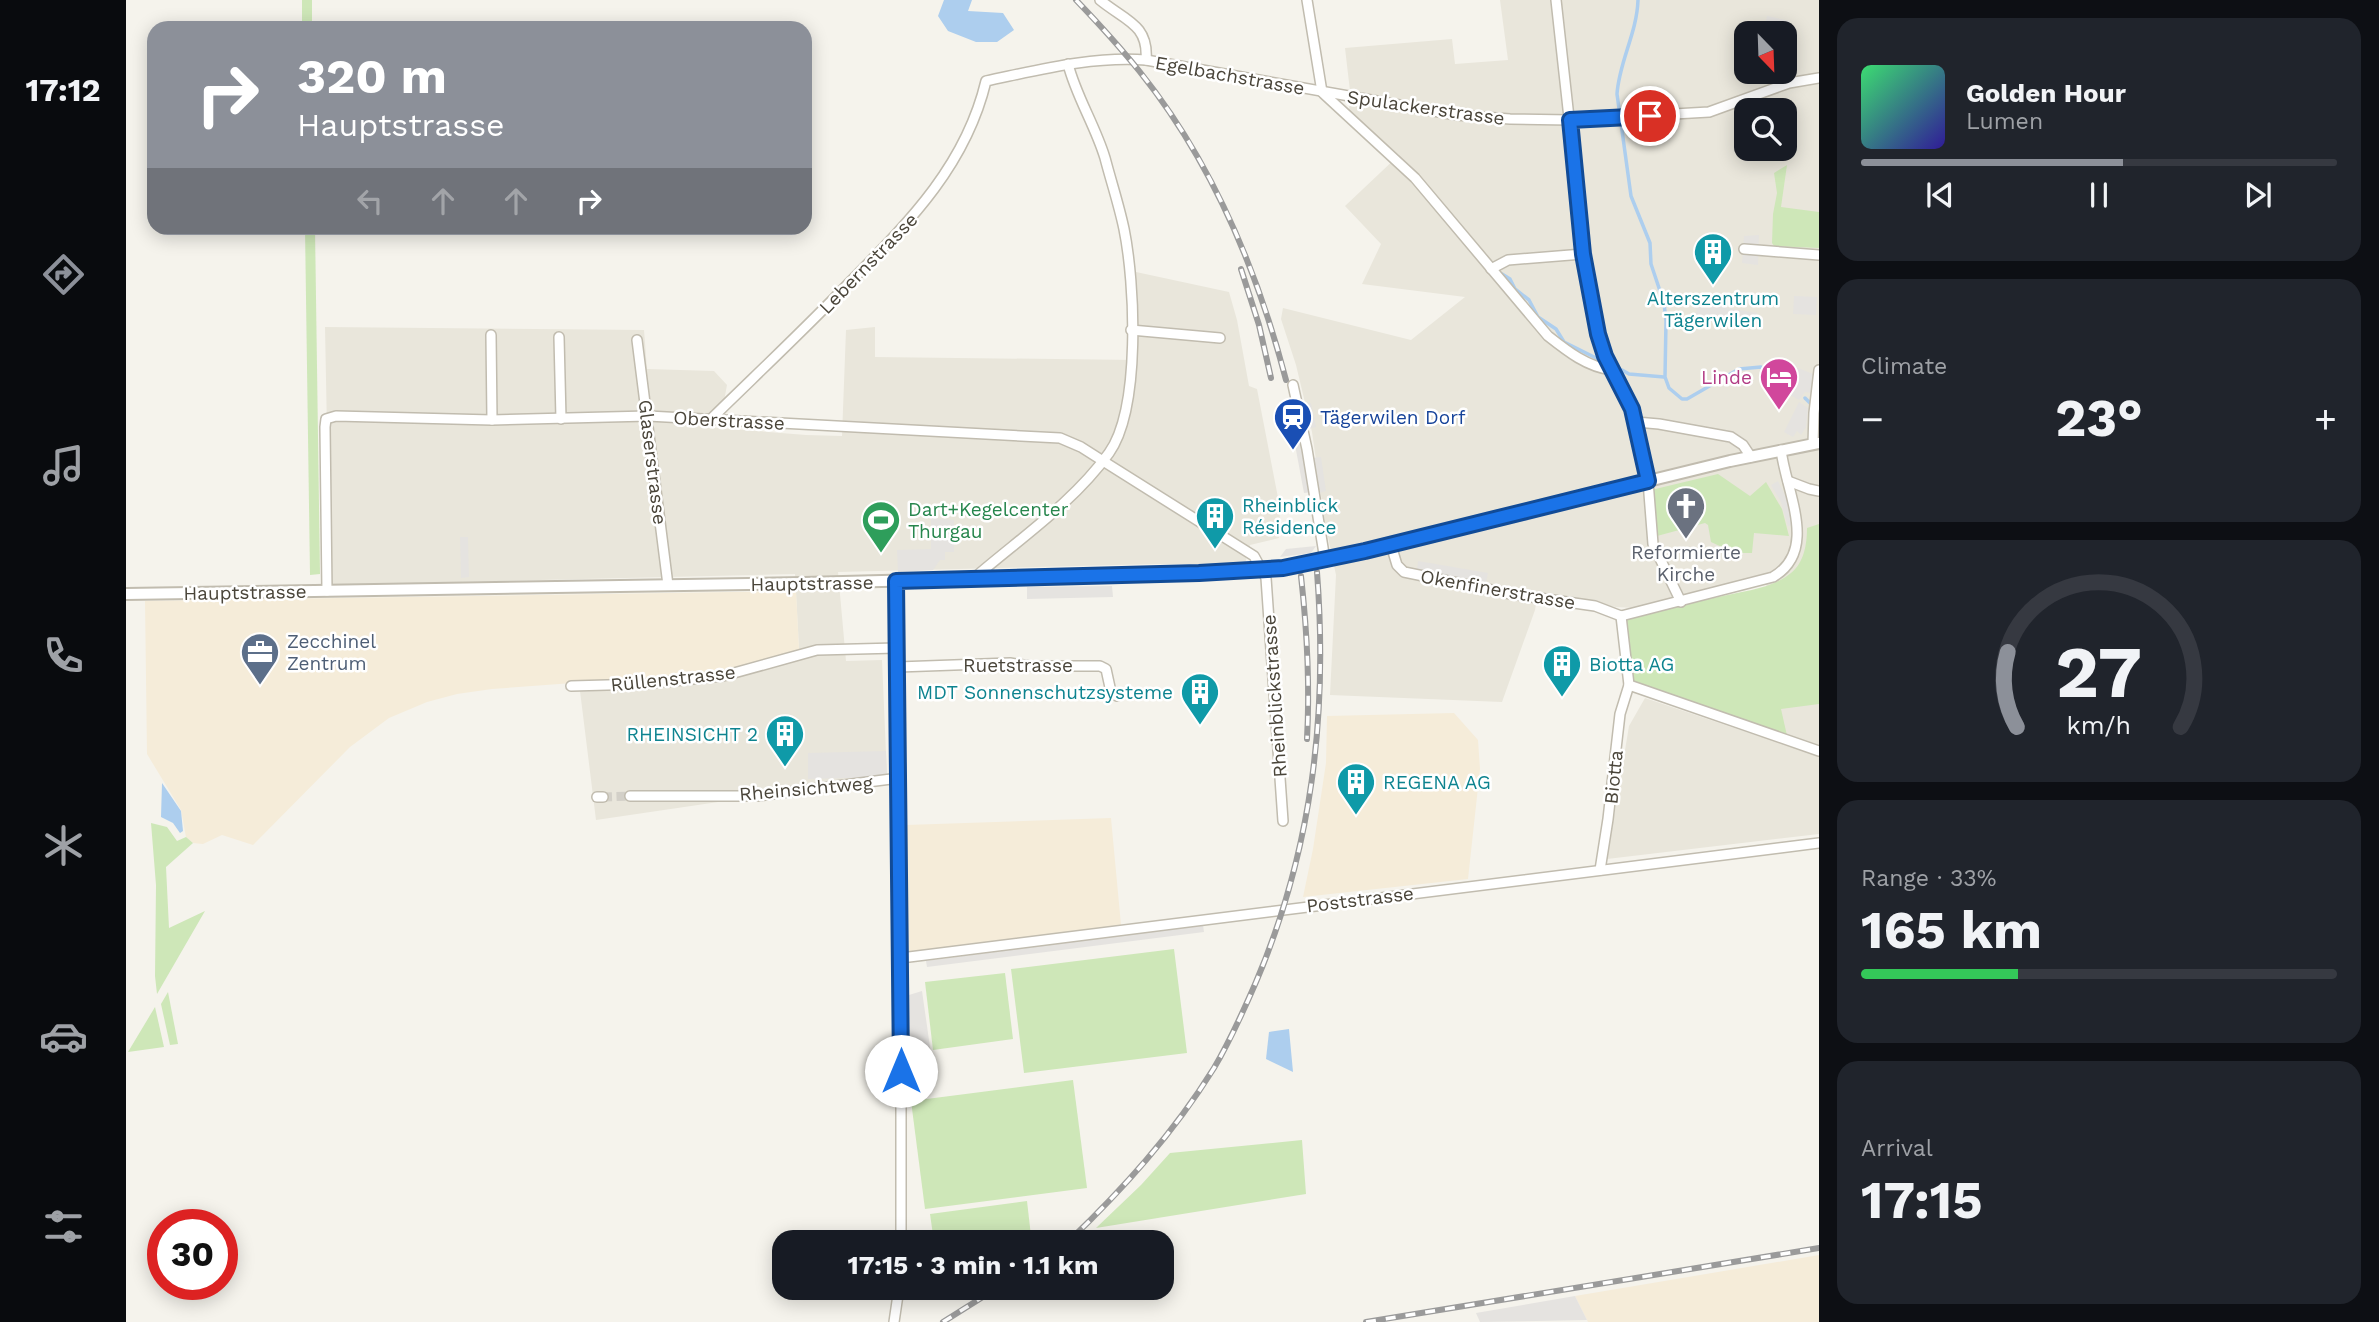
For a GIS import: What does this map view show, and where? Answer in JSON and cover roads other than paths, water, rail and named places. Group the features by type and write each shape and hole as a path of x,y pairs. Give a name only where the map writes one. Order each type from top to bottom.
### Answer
{"street":[{"path":"1100,0 1140,29 1147,47 1146,60"},
{"path":"1307,0 1322,92"},
{"path":"1556,0 1583,254 1598,334 1612,370 1632,409 1648,481 1653,544 1681,602"},
{"name":"Egelbachstrasse","path":"986,81 1103,59 1146,60 1322,92 1415,178 1548,336 1571,354 1601,369 1612,370"},
{"path":"973,579 1038,528 1103,461 1113,446 1128,399 1132,369 1128,259 1124,231 1098,135 1072,80 1068,64"},
{"name":"Spulackerstrasse","path":"1322,92 1456,115 1570,120 1709,112 1789,83 1819,78"},
{"name":"Lebernstrasse","path":"711,418 837,295 920,209 940,183 956,154 981,102 986,81"},
{"path":"1744,249 1819,255"},
{"path":"1491,269 1508,260 1583,254"},
{"path":"1131,330 1220,338"},
{"path":"491,335 492,420"},
{"path":"559,337 561,419"},
{"name":"Glaserstrasse","path":"637,340 667,585"},
{"path":"1816,444 1814,413 1819,370"},
{"path":"1293,385 1307,449 1325,560"},
{"name":"Oberstrasse","path":"327,591 324,427 326,419 337,416 492,420 648,416 1053,437 1081,447 1254,556 1263,571"},
{"path":"1636,422 1731,437 1743,446 1751,457"},
{"name":"Hauptstrasse","path":"126,594 896,581 1263,571 1391,545 1648,481 1816,444"},
{"path":"1781,450 1783,468 1799,509 1802,526 1799,550 1790,566 1773,577 1621,616 1629,685 1819,751"},
{"path":"1788,481 1819,491"},
{"name":"Okenfinerstrasse","path":"1391,545 1396,565 1404,572 1511,594 1595,606 1621,616"},
{"name":"Rheinblickstrasse","path":"1263,571 1266,578 1283,821"},
{"path":"896,581 901,1230"},
{"name":"Rüllenstrasse","path":"571,686 643,684 723,676 817,650 898,649"},
{"name":"Ruetstrasse","path":"898,667 1010,663 1030,666 1100,666 1106,669 1111,692 1117,696"},
{"name":"Biotta","path":"1600,870 1620,714 1629,685"},
{"name":"Rheinsichtweg","path":"630,796 758,796 899,778"},
{"name":"Poststrasse","path":"901,958 1819,843"},
{"path":"894,1322 898,1300"}],"water":[{"path":"944,0 972,0 968,11 1003,13 1014,30 997,42 976,42 948,31 938,16"},
{"path":"162,783 181,811 183,831 180,833 173,823 161,817"},
{"path":"1289,1029 1293,1072 1266,1059 1269,1032"}],"waterway":[{"path":"1638,0 1635,24 1621,70 1617,94 1631,196 1650,243 1651,264 1664,303 1665,377 1669,388 1682,399 1687,399 1739,369 1761,367 1773,375"},
{"path":"1502,274 1529,300 1538,317 1556,329 1564,342 1600,360"},
{"path":"1622,370 1629,374 1664,377"},
{"path":"1805,398 1819,412"}],"tunnel":[{"path":"603,797 630,796"}],"railway":[{"path":"1076,0 1140,72 1189,142 1246,257 1286,380"},
{"path":"1241,269 1259,325 1271,378"},
{"path":"1080,1230 1146,1160 1198,1092 1220,1058 1236,1026 1275,932 1291,882 1312,781 1320,678 1317,572"},
{"path":"1301,576 1307,657 1307,739"},
{"path":"1366,1322 1819,1248"},
{"path":"943,1322 978,1300"}],"place":[{"name":"Alterszentrum Tägerwilen","path":"1713,286"},
{"name":"Linde","path":"1779,411"},
{"name":"Tägerwilen Dorf","path":"1293,451"},
{"name":"Reformierte Kirche","path":"1686,540"},
{"name":"Rheinblick Résidence","path":"1215,550"},
{"name":"Dart+Kegelcenter Thurgau","path":"881,554"},
{"name":"Zecchinel Zentrum","path":"260,686"},
{"name":"Biotta AG","path":"1562,698"},
{"name":"MDT Sonnenschutzsysteme","path":"1200,726"},
{"name":"RHEINSICHT 2","path":"785,768"},
{"name":"REGENA AG","path":"1356,816"}]}
